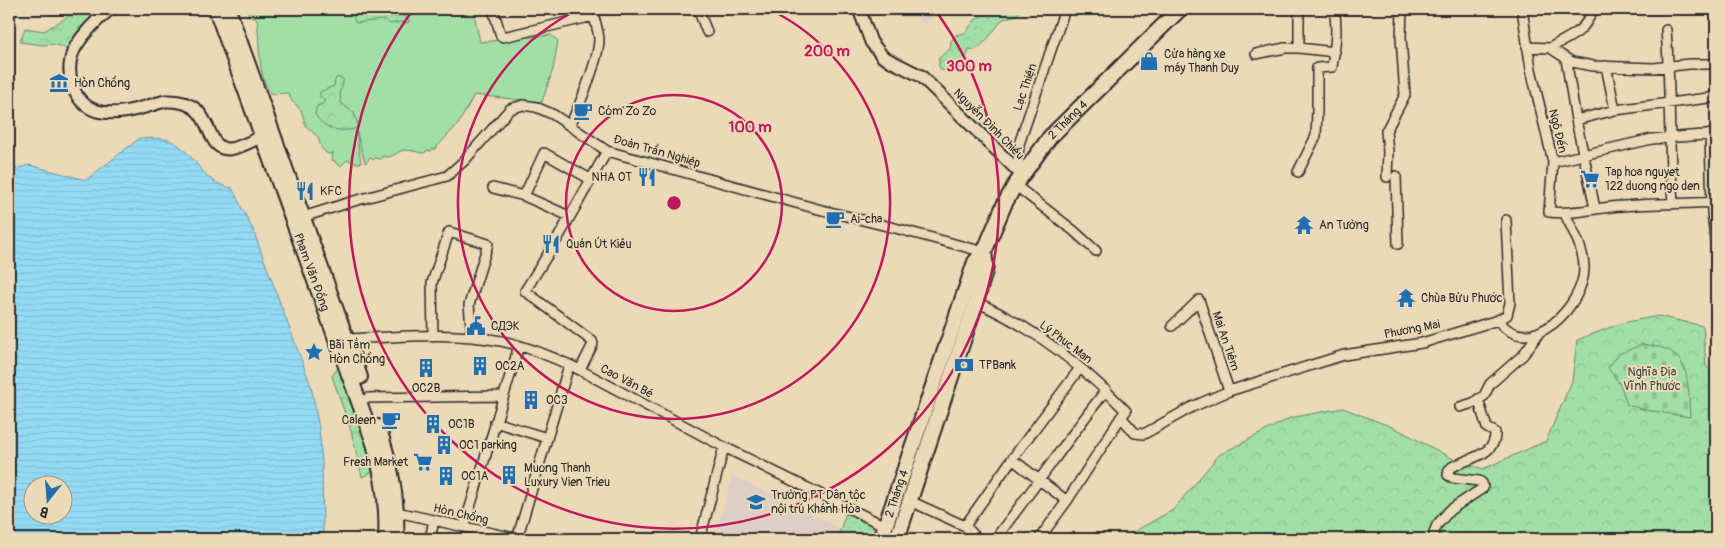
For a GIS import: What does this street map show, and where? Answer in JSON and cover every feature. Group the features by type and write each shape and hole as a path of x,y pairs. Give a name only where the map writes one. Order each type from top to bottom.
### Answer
{"main road":[{"name":"Phạm Văn Đồng","path":"216,9 262,136 342,340 368,398 386,449 392,476 392,512 386,539"},
{"name":"Phạm Văn Đồng","path":"228,9 302,217 342,340 376,451 392,512 396,539"},
{"name":"2 Tháng 4","path":"883,533 975,262 984,252 1004,205 1018,180 1050,137 1180,9"},
{"name":"2 Tháng 4","path":"897,539 976,302 986,267 984,252"}],"street":[{"path":"110,9 89,31 72,55 71,78 81,102 87,107 98,111 117,113 165,101 188,104 205,118 213,141 223,148 229,149 262,136"},
{"path":"493,9 501,36 503,37 593,12 599,37 597,53 570,125"},
{"path":"698,9 707,32"},
{"name":"Nguyễn Đình Chiểu","path":"859,9 871,42 883,57 921,76 1018,180"},
{"name":"Lạc Thiện","path":"1018,180 1020,138 1066,9"},
{"path":"1299,9 1299,48"},
{"path":"1298,172 1316,136 1316,68 1332,67 1337,22 1334,9"},
{"path":"1387,177 1388,152 1386,131 1406,94 1401,38 1402,9"},
{"name":"Ngô Đến","path":"1522,9 1533,78 1553,162 1549,212 1565,214"},
{"path":"1527,47 1550,48 1574,36 1587,22 1593,9"},
{"path":"1666,30 1673,202"},
{"path":"1256,54 1285,48 1335,52"},
{"path":"1550,48 1566,59 1579,63 1606,66 1669,67 1716,64"},
{"path":"1566,59 1576,120 1595,208"},
{"path":"1606,66 1616,110"},
{"path":"1576,120 1616,110 1716,97"},
{"name":"Đoàn Trần Nghiệp","path":"302,217 447,176 464,161 510,109 523,105 536,107 554,115 607,151 984,252"},
{"path":"1553,162 1652,139 1713,134 1716,246"},
{"name":"Cao Văn Bé","path":"607,151 558,238 524,291 592,340 593,344 580,370 883,533"},
{"path":"524,196 544,153 590,179"},
{"path":"1396,176 1398,244"},
{"path":"1018,180 1096,251"},
{"path":"493,188 524,196 570,216"},
{"path":"1460,407 1484,396 1490,384 1523,355 1539,333 1563,317 1579,289 1584,274 1582,253 1565,214 1595,208 1673,202 1714,202"},
{"path":"1506,220 1510,306 1507,314 1498,320 1504,328 1511,331 1539,333"},
{"path":"433,336 432,283 449,232 488,244 469,305 472,337"},
{"name":"Mai An Tiêm","path":"1172,326 1199,300 1229,391"},
{"name":"Lý Phục Man","path":"976,302 1016,322 1080,368 1106,390 1126,411 1121,417"},
{"name":"Phương Mai","path":"1121,417 1135,432 1144,434 1192,407 1229,391 1344,355 1422,343 1498,320"},
{"path":"342,340 433,336 472,337 519,346 555,358 580,370"},
{"path":"464,527 519,346"},
{"path":"518,539 570,365"},
{"path":"965,526 1012,458 1080,368"},
{"path":"995,539 1106,390"},
{"path":"368,398 504,396"},
{"path":"1435,539 1436,525 1450,510 1483,488 1482,483 1479,481 1453,478 1448,473 1452,467 1491,448 1494,443 1495,432 1487,428 1478,399"},
{"path":"1039,539 1067,501 1121,417"},
{"path":"495,422 547,438"},
{"path":"700,539 724,447"},
{"path":"1012,458 1067,501"},
{"path":"910,501 965,526 978,539"},
{"name":"Hòn Chồng","path":"392,512 518,539"},
{"path":"430,539 434,520"}],"shaded area":[{"path":"905,9 937,9 926,25"},
{"name":"Trường PT Dân tộc nội trú Khánh Hòa","path":"732,475 841,529 837,539 715,539"}],"green space":[{"path":"87,9 99,9 86,23 70,50 54,44 43,45 20,42 25,28 44,31 74,13"},
{"path":"249,9 336,9 336,11 413,12 413,9 473,9 480,42 551,35 558,41 553,69 542,102 474,95 459,123 435,149 424,153 403,150 389,157 382,156 381,159 375,158 373,160 370,157 365,163 356,130 361,163 347,160 341,166 332,160 333,152 330,154 326,153 321,147 318,137 306,126 301,110 292,101 288,93 271,94 263,78 261,68 257,19 248,16"},
{"path":"991,9 1022,9 1017,15 1003,19 985,42 975,50 969,49 962,68 950,72 941,70 939,58 950,49 951,41 956,35 965,33 975,20 989,13"},
{"path":"359,13 368,16 371,14 385,14 388,17 391,15 396,17 400,14 410,21 407,23 390,24 385,20 356,23 353,16"},
{"path":"337,77 343,79 340,91 341,103 354,113 358,125 355,129 332,129 323,124 315,114 317,106 325,101 320,97 320,92 334,86"},
{"path":"1658,316 1703,326 1706,366 1716,374 1716,539 1125,539 1126,536 1173,510 1219,455 1290,418 1343,408 1397,429 1455,460 1483,469 1546,441 1572,381 1577,340 1622,323"},
{"name":"Nghĩa Địa Vĩnh Phước","path":"1643,344 1666,349 1680,361 1687,378 1690,417 1627,405 1621,386 1608,368 1619,354"},
{"path":"338,368 345,369 376,470 362,477 351,431 332,376"},
{"path":"847,510 875,527 871,539 837,539"}],"water":[{"path":"140,138 160,139 171,141 180,147 213,180 221,185 232,188 253,230 311,386 319,428 322,463 323,539 9,539 9,171 29,165 86,180"}],"place":[{"name":"Cửa hàng xe máy Thanh Duy","path":"1149,61"},
{"name":"Hòn Chồng","path":"59,83"},
{"name":"Cóm Zo Zo","path":"583,111"},
{"name":"NHA OT","path":"647,177"},
{"name":"Tap hoa nguyet 122 duong ngo den","path":"1590,179"},
{"name":"KFC","path":"305,191"},
{"name":"Ai-cha","path":"835,219"},
{"name":"An Tường","path":"1304,225"},
{"name":"Quán Út Kiêu","path":"551,244"},
{"name":"Chùa Bửu Phước","path":"1406,298"},
{"name":"СДЭК","path":"476,326"},
{"name":"Bãi Tắm Hòn Chồng","path":"314,352"},
{"name":"TPBank","path":"964,365"},
{"name":"OC2A","path":"480,366"},
{"name":"OC2B","path":"426,368"},
{"name":"OC3","path":"531,400"},
{"name":"Caleen","path":"391,420"},
{"name":"OC1B","path":"433,424"},
{"name":"OC1 parking","path":"444,445"},
{"name":"Fresh Market","path":"423,462"},
{"name":"Muong Thanh Luxury Vien Trieu","path":"509,475"},
{"name":"OC1A","path":"446,476"},
{"name":"Trường PT Dân tộc nội trú Khánh Hòa","path":"756,502"}]}
